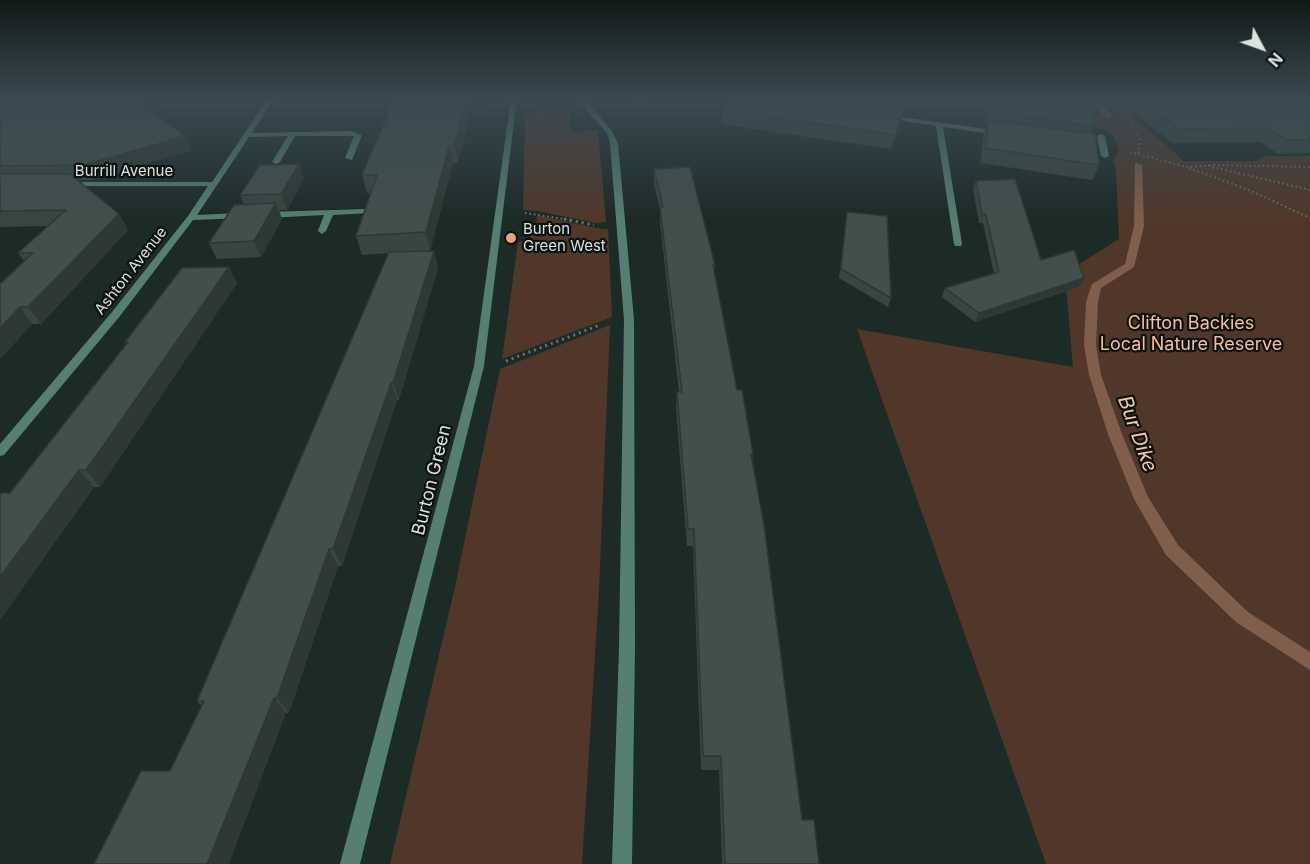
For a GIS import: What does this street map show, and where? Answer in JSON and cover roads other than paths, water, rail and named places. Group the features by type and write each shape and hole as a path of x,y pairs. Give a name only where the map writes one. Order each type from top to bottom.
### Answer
{"street":[{"name":"Ashton Avenue","path":"0,452 116,314 191,218 246,138"},
{"path":"276,162 290,138"},
{"path":"349,158 357,138"},
{"name":"Burton Green","path":"350,864 479,366 509,138"},
{"path":"612,138 629,320 627,635 622,864"},
{"path":"941,138 958,244"},
{"path":"1101,138 1105,156"},
{"path":"1091,145 1102,146"},
{"name":"Burrill Avenue","path":"59,184 213,184"},
{"path":"260,215 366,211"},
{"path":"322,231 330,212"},
{"path":"191,218 249,216"}],"waterway":[{"name":"Bur Dike","path":"1138,165 1139,226 1130,265 1096,286 1092,302 1090,345 1095,375 1115,434 1141,499 1172,550 1242,617 1310,662"}],"place":[{"name":"Burton Green West","path":"511,238"}],"park label":[{"name":"Clifton Backies Local Nature Reserve","path":"1191,334"}]}
